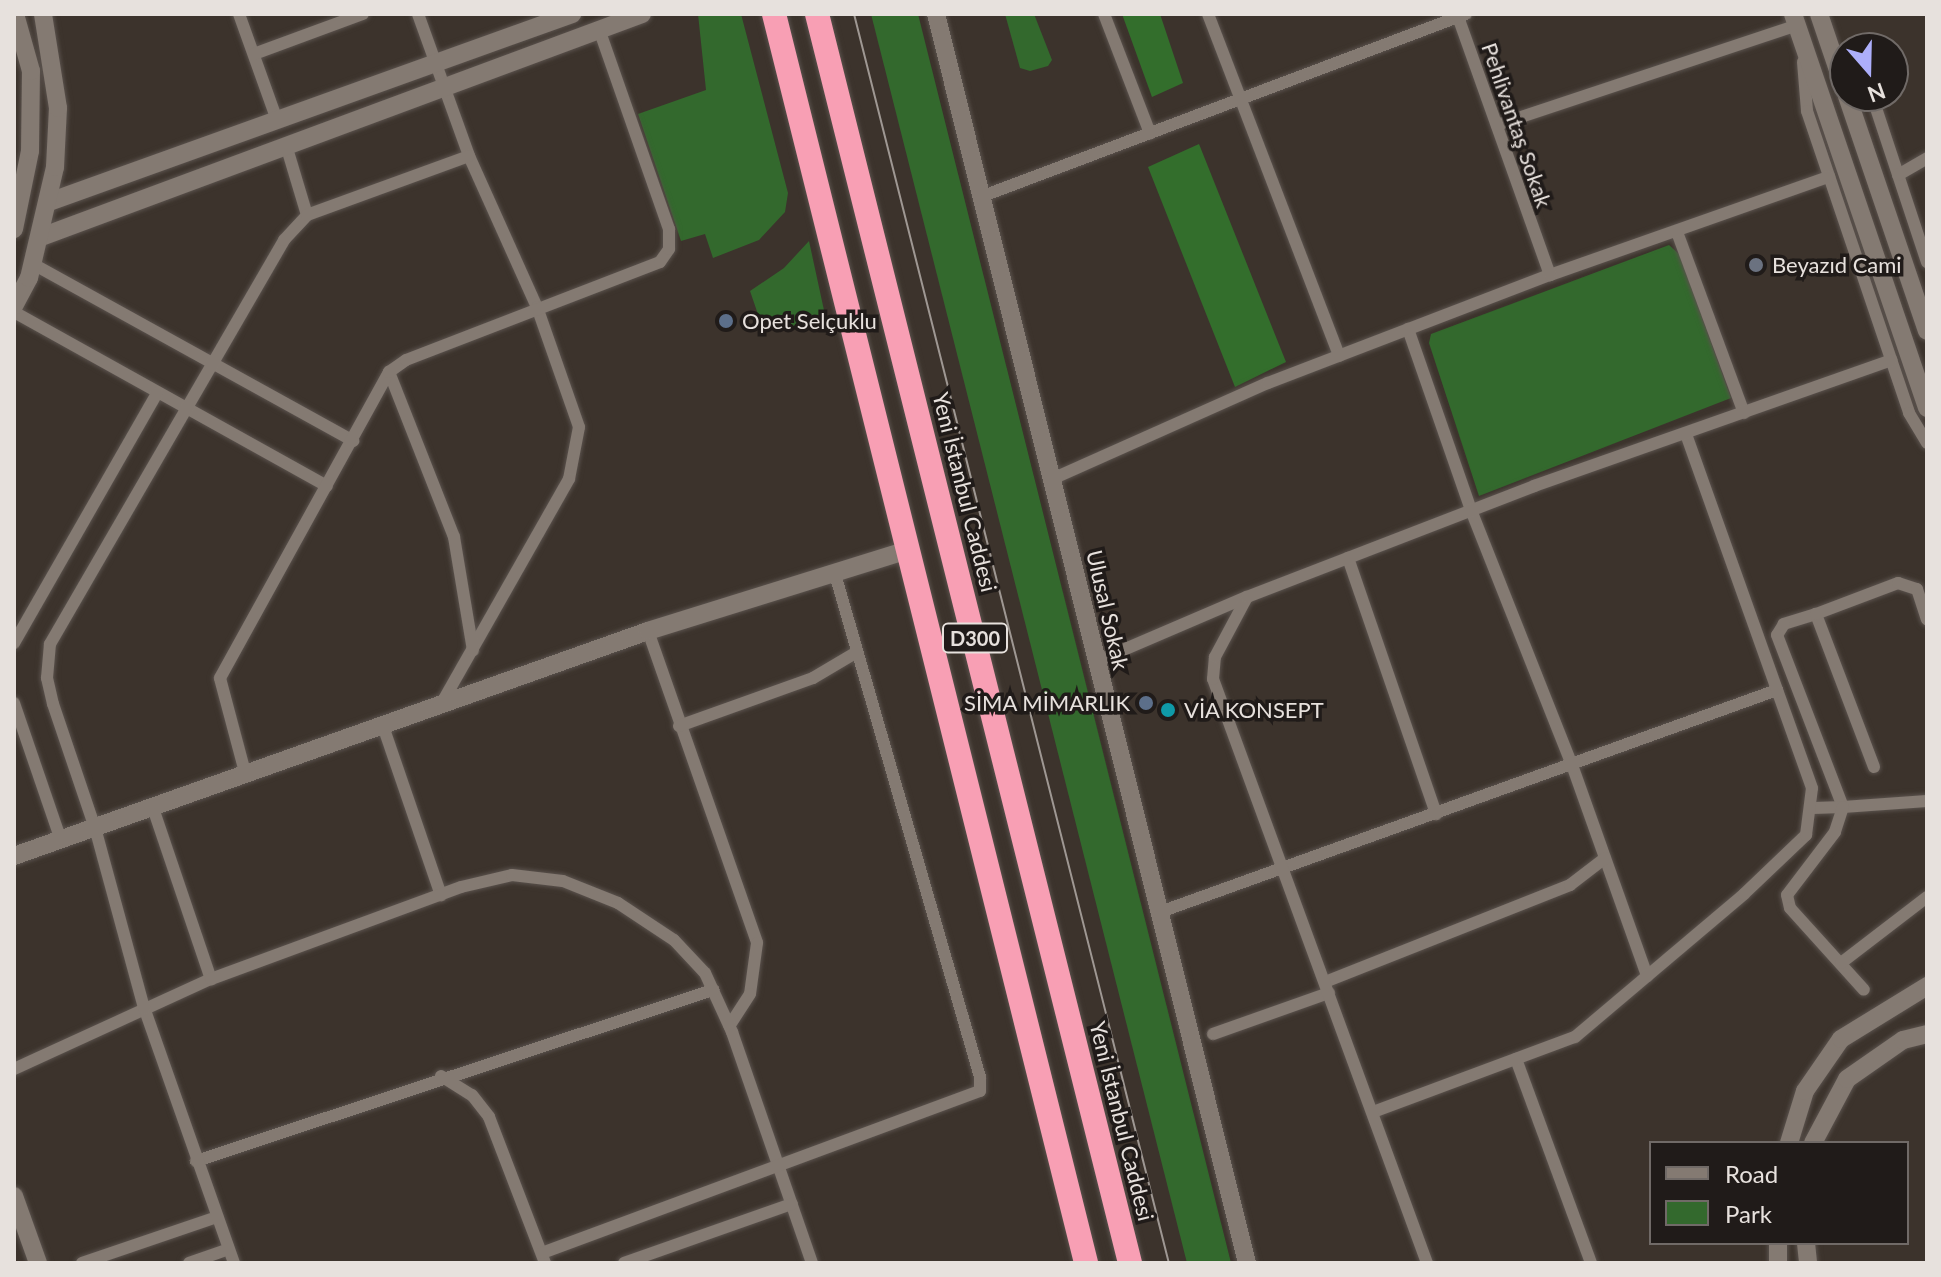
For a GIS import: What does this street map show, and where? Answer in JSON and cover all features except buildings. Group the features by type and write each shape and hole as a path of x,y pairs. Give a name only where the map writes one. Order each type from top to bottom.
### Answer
{"highway":[{"name":"D300","path":"774,14 1086,1263"},
{"name":"Yeni İstanbul Caddesi","path":"817,14 1130,1263"}],"street":[{"path":"15,14 31,71 30,151 15,224"},
{"path":"43,14 58,108 49,202 33,264 14,309 183,408 327,486"},
{"path":"239,14 277,120"},
{"path":"254,54 363,14"},
{"path":"418,14 469,156 537,307 579,427 578,451 569,479 441,704"},
{"path":"49,202 572,14"},
{"path":"41,237 642,14"},
{"name":"Ulusal Sokak","path":"936,14 1247,1263"},
{"path":"1104,14 1150,133"},
{"path":"1208,14 1339,356"},
{"path":"983,196 1460,15"},
{"name":"Pehlivantaş Sokak","path":"1460,15 1537,250 1550,275"},
{"path":"1821,22 1829,45"},
{"path":"1497,125 1797,26"},
{"path":"1797,26 1807,111 1909,413 1927,443"},
{"path":"1797,26 1927,408"},
{"path":"246,776 220,678 389,372 406,360 660,262 669,249 669,229 599,29"},
{"path":"1852,112 1927,331"},
{"path":"1877,112 1927,262"},
{"path":"286,145 307,215"},
{"path":"234,1263 144,1008 95,828 53,704 47,678 50,644 183,408 284,240 307,215 469,156"},
{"path":"1898,175 1927,158"},
{"path":"1052,479 1408,329 1550,275 1829,177"},
{"path":"1677,232 1744,413"},
{"path":"33,264 353,441"},
{"path":"1408,329 1471,510 1572,765 1647,976"},
{"path":"1095,662 1247,597 1471,510 1891,360"},
{"path":"389,372 454,537 473,650"},
{"path":"14,643 157,393"},
{"path":"1373,1112 1575,1037 1806,835 1813,808 1812,788 1686,434"},
{"path":"14,856 648,631 908,550"},
{"path":"1348,558 1436,814"},
{"path":"441,1076 472,1095 489,1117 544,1258 967,1099 981,1084 835,574"},
{"path":"1864,990 1790,908 1787,895 1835,832 1843,807 1777,635 1784,624 1898,583 1917,589 1927,619"},
{"path":"1247,597 1215,657 1213,679 1427,1263"},
{"path":"1816,614 1874,767"},
{"path":"648,631 757,943 750,994 729,1026"},
{"path":"679,726 813,678 857,652"},
{"path":"1160,912 1283,865 1436,814 1777,690"},
{"path":"14,703 61,840"},
{"path":"383,726 441,895"},
{"path":"1813,808 1927,801"},
{"path":"153,808 211,979"},
{"path":"1213,1034 1570,885 1605,858"},
{"path":"14,1069 211,979 441,895 512,875 563,881 618,903 674,940 705,973 729,1026 812,1263"},
{"path":"1841,963 1927,897"},
{"path":"1790,1141 1805,1091 1841,1039 1927,986"},
{"path":"196,1161 441,1076 713,990"},
{"path":"1898,1004 1927,993"},
{"path":"1814,1141 1847,1079 1903,1040 1927,1034"},
{"path":"1516,1059 1591,1263"},
{"path":"14,1196 38,1263"},
{"path":"624,1263 792,1204"},
{"path":"82,1263 217,1217"},
{"path":"189,1263 229,1249"}],"green space":[{"path":"698,14 741,14 788,193 785,212 759,240 713,258 705,234 681,241 638,114 706,90"},
{"path":"871,14 918,14 1231,1263 1187,1263"},
{"path":"1005,14 1034,14 1052,60 1048,66 1030,71 1020,68"},
{"path":"1122,14 1160,14 1183,83 1152,97"},
{"path":"1199,144 1286,362 1235,387 1148,167"},
{"path":"809,241 827,324 763,329 750,291 784,268"},
{"path":"1669,245 1679,254 1731,398 1479,496 1429,343 1431,334"}],"tram line":[{"path":"854,14 1169,1263"}],"place":[{"name":"Beyazıd Cami","path":"1756,265"},
{"name":"Opet Selçuklu","path":"726,321"},
{"name":"SİMA MİMARLIK","path":"1146,703"},
{"name":"VİA KONSEPT","path":"1168,710"}]}
